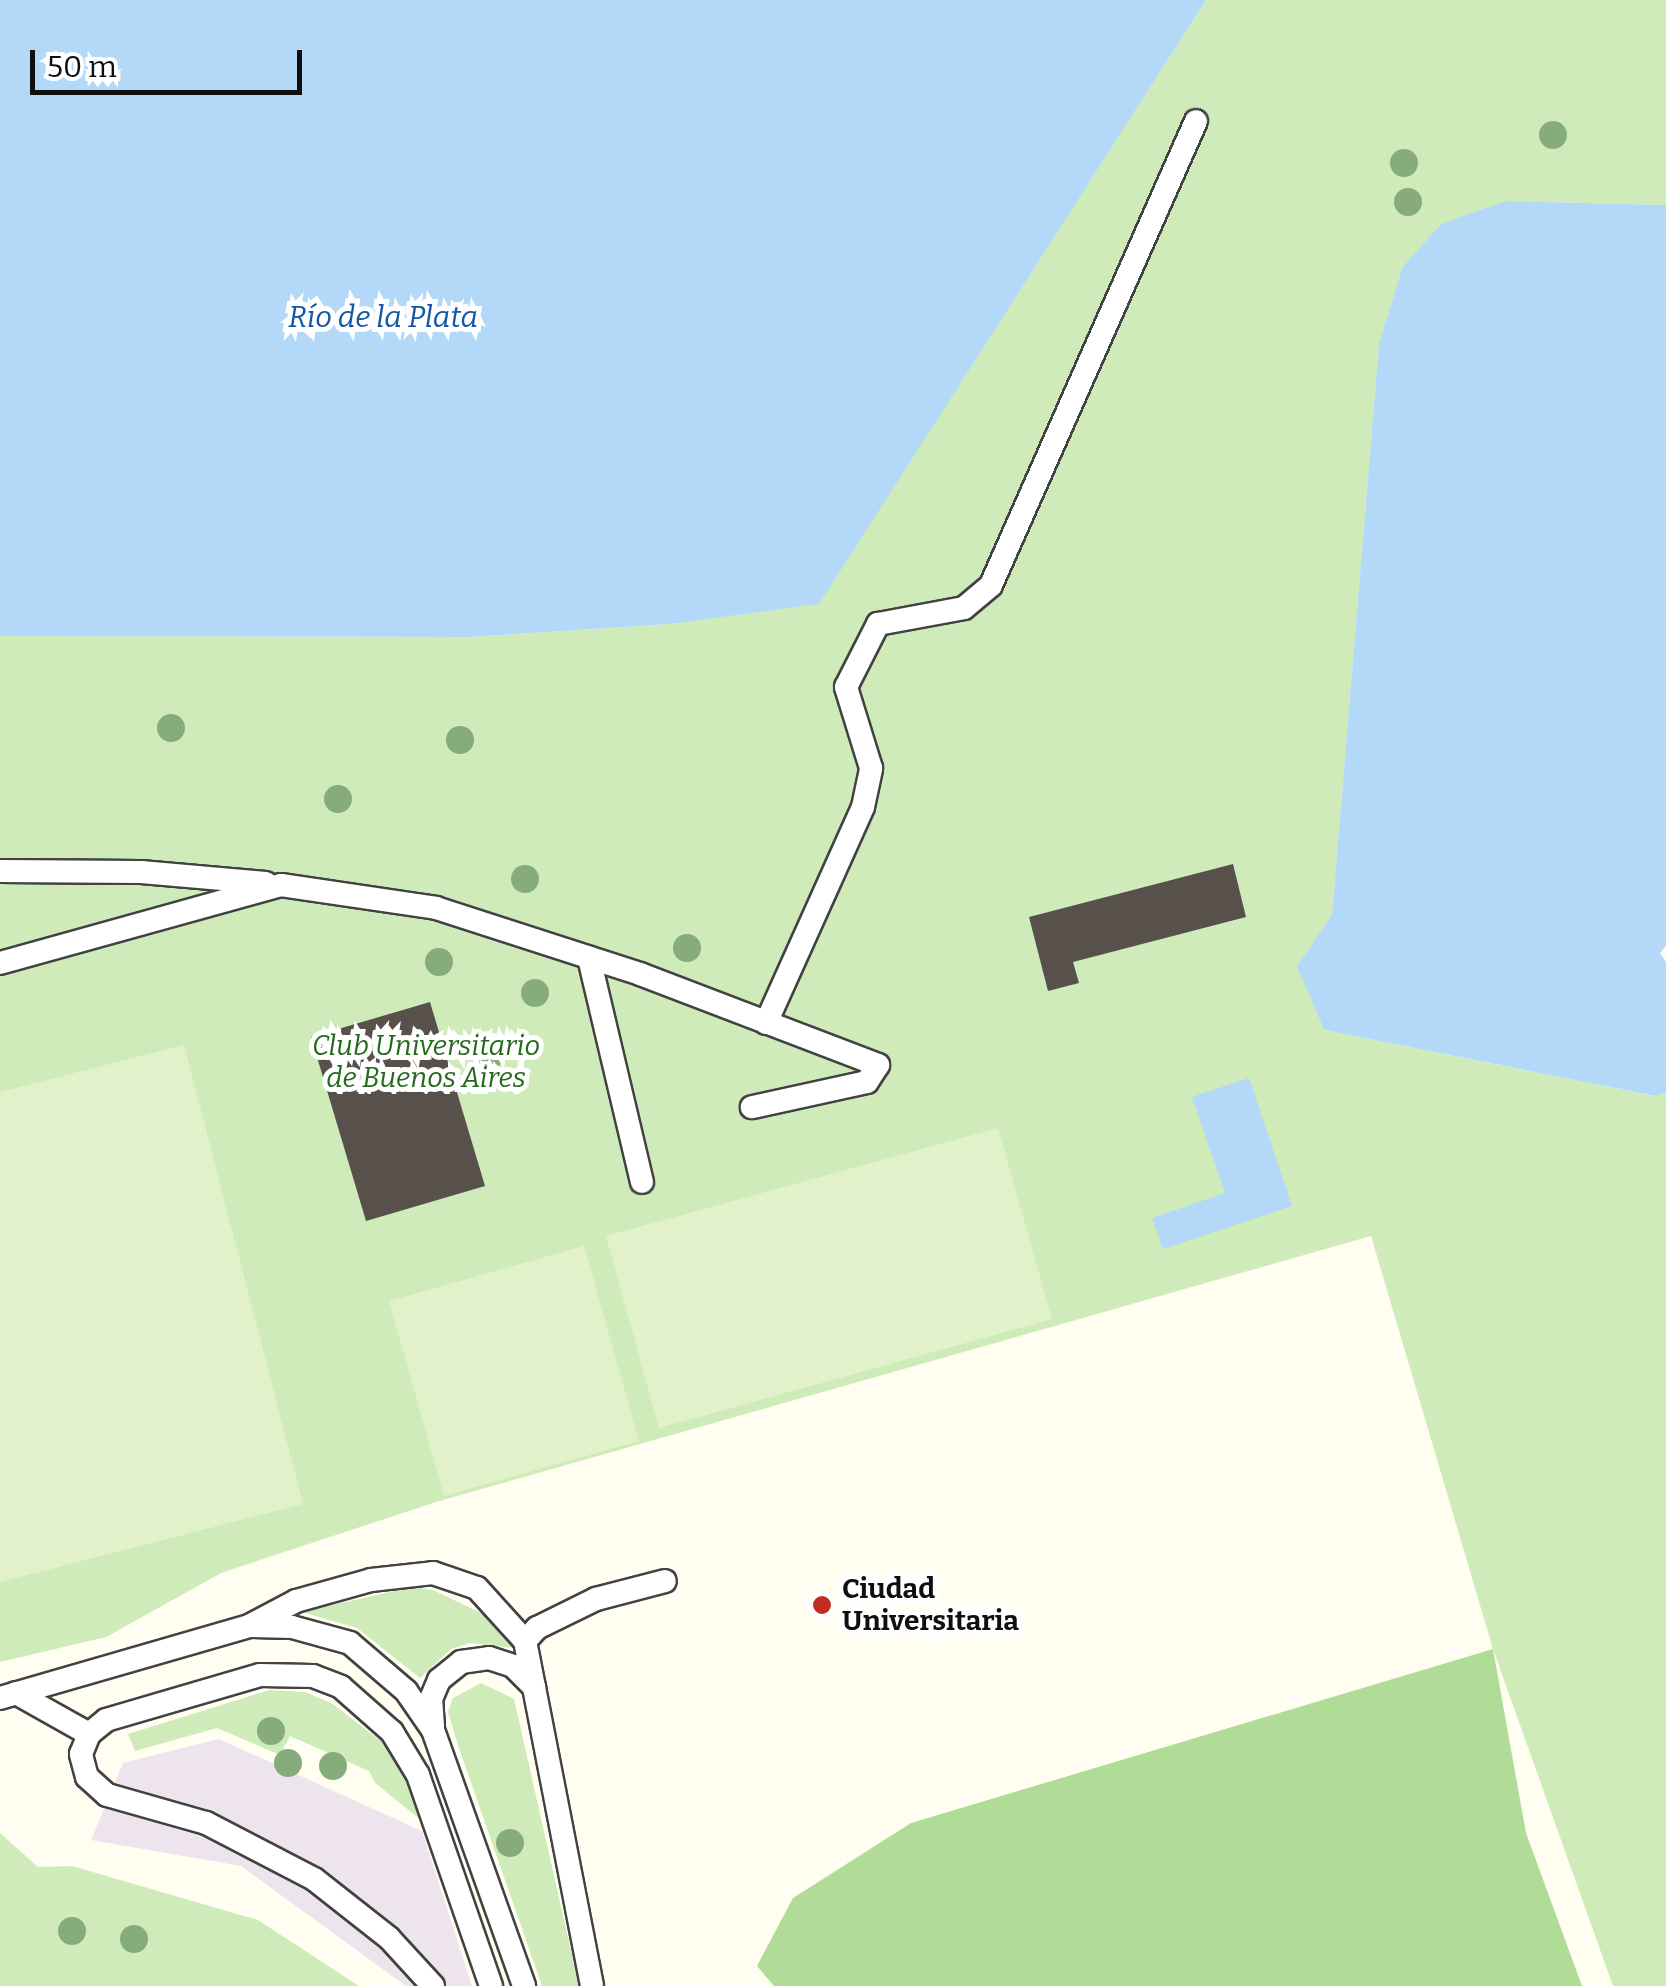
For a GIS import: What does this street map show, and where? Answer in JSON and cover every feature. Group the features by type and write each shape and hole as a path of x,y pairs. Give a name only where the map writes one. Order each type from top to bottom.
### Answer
{"lane":[{"path":"766,1023 863,807 871,768 846,688 878,624 964,608 991,585 1196,122"},
{"path":"0,871 141,872 281,885 436,908 589,958 878,1065 867,1082 752,1107"},
{"path":"0,963 281,885"},
{"path":"589,958 642,1182"},
{"path":"8,1695 249,1626 339,1589 432,1572 477,1588 526,1640 592,1986"},
{"path":"526,1640 537,1628 596,1598 665,1581"},
{"path":"249,1626 292,1627 350,1643 378,1662 434,1730"},
{"path":"524,1986 434,1730 431,1699 439,1680 462,1662 489,1658 513,1666 534,1687"},
{"path":"433,1986 389,1938 314,1879 206,1822 107,1795 86,1777 81,1754 89,1734 106,1720 260,1675 313,1676 341,1688 392,1732 418,1775 491,1986"},
{"path":"8,1695 89,1734"}],"shaded area":[{"path":"219,1739 422,1831 472,1986 406,1986 241,1866 91,1840 123,1763"}],"green space":[{"name":"Club Universitario de Buenos Aires","path":"1206,0 1666,0 1666,205 1506,201 1402,268 1379,345 1332,916 1298,966 1324,1030 1654,1096 1666,1092 1666,1986 1613,1986 1493,1649 1371,1236 436,1502 221,1573 106,1637 0,1662 0,636 470,637 671,624 818,604"},
{"path":"184,1045 303,1504 0,1582 0,1092"},
{"path":"998,1128 1052,1319 659,1428 606,1236"},
{"path":"584,1246 639,1441 444,1496 389,1301"},
{"path":"412,1587 433,1590 481,1613 514,1648 470,1643 451,1649 420,1678 357,1628 302,1612"},
{"path":"1493,1649 1526,1833 1582,1986 774,1986 757,1966 793,1898 911,1823"},
{"path":"481,1683 514,1699 579,1986 542,1986 459,1748 448,1712 453,1698"},
{"path":"270,1690 305,1692 333,1704 383,1743 415,1792 426,1824 375,1783 369,1771 290,1736 280,1755 217,1728 135,1751 128,1734"},
{"path":"0,1833 38,1867 72,1866 258,1920 359,1986 0,1986"}],"water":[{"name":"Río de la Plata","path":"0,0 1206,0 819,604 671,624 470,637 0,636"},
{"path":"1506,201 1666,205 1666,946 1660,953 1666,962 1666,1092 1655,1096 1324,1030 1297,966 1332,915 1379,344 1402,268 1441,224"},
{"path":"1249,1078 1292,1206 1163,1249 1152,1218 1225,1193 1192,1097"}],"building":[{"path":"1233,864 1246,917 1073,962 1079,983 1048,991 1029,917"},
{"path":"430,1002 485,1186 366,1221 311,1037"}],"place":[{"name":"Ciudad Universitaria","path":"822,1605"}]}
